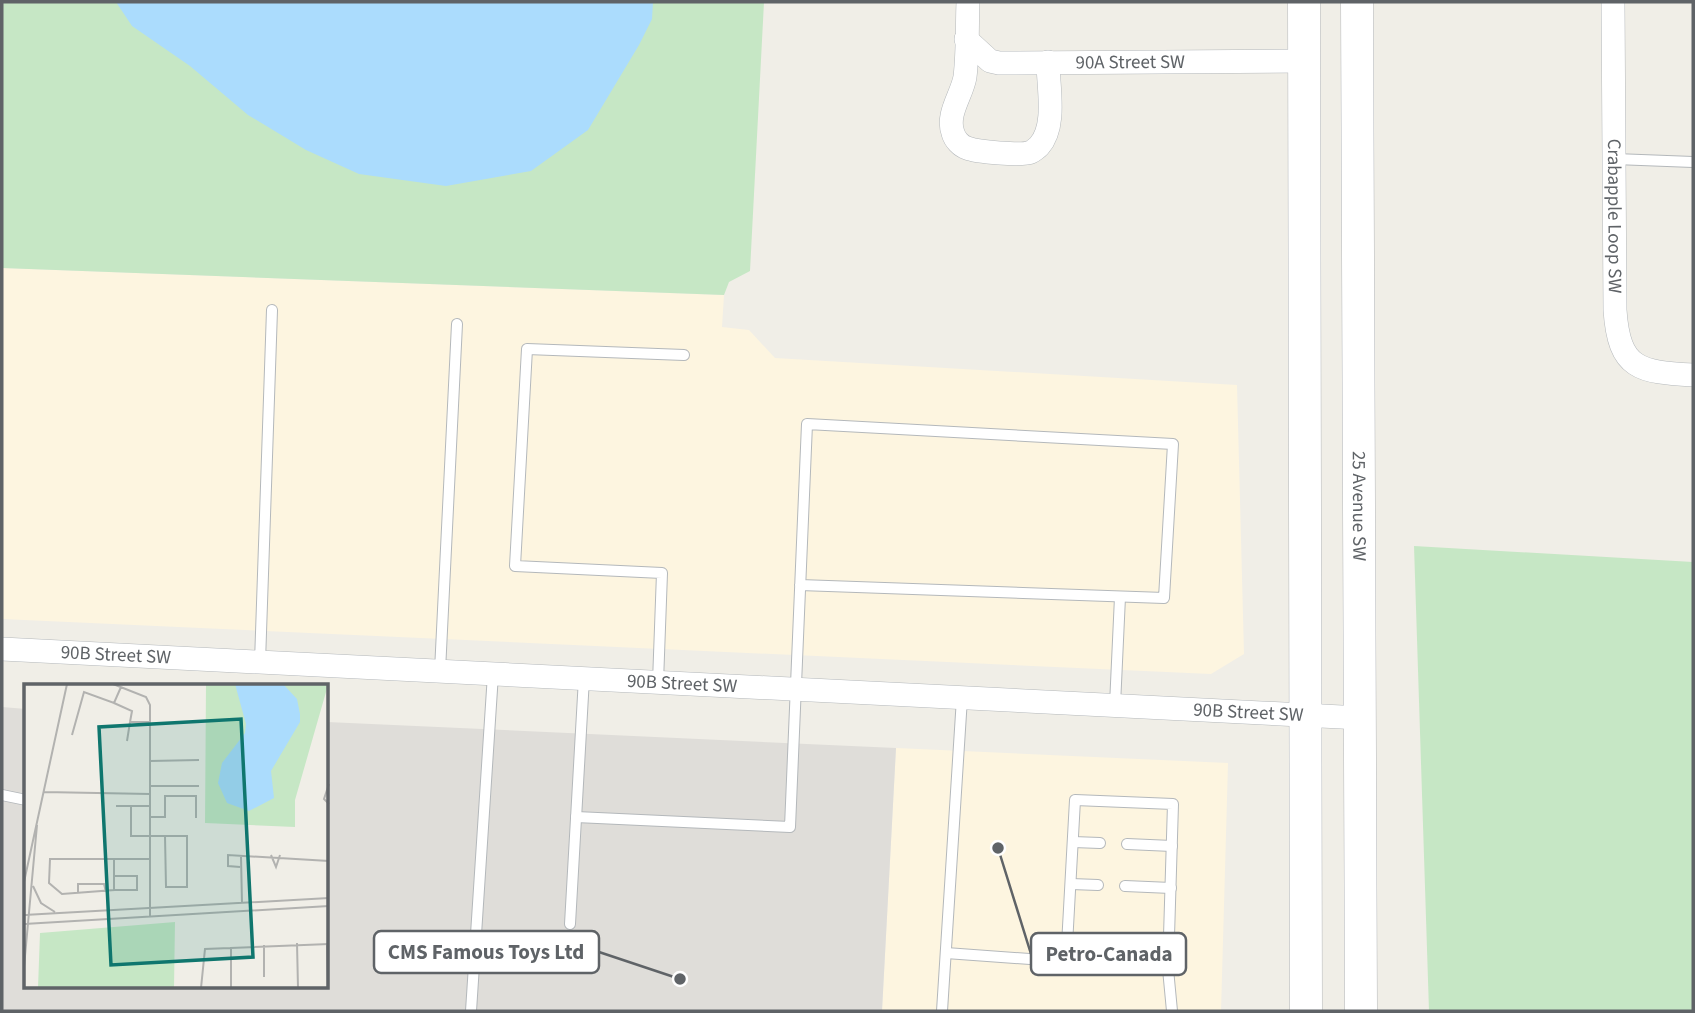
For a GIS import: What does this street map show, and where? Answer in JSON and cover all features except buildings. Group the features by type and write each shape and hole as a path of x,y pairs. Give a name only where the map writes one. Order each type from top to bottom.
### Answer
{"main road":[{"path":"1304,2 1306,1011"},
{"name":"25 Avenue SW","path":"1357,2 1361,1011"}],"street":[{"path":"968,2 965,78 951,127 953,136 967,148 1024,154 1032,152 1040,145 1049,117 1048,62"},
{"name":"Crabapple Loop SW","path":"1614,2 1615,310 1620,344 1626,356 1640,368 1658,373 1693,375"},
{"name":"90A Street SW","path":"966,38 990,61 1304,61"},
{"name":"90B Street SW","path":"2,649 1361,718"}],"lane":[{"path":"1615,159 1693,162"},
{"path":"260,662 272,310"},
{"path":"440,671 457,324"},
{"path":"659,682 662,573 515,566 527,349 684,355"},
{"path":"576,817 790,827 795,689 807,424 1173,444 1164,598 800,585"},
{"path":"1115,705 1119,597"},
{"path":"471,1011 493,674"},
{"path":"569,924 584,678"},
{"path":"942,1011 962,698"},
{"path":"2,795 24,800"},
{"path":"1066,963 1075,800 1173,804 1168,968 1172,1011"},
{"path":"1073,842 1100,843"},
{"path":"1127,844 1172,846"},
{"path":"1071,884 1098,885"},
{"path":"1125,886 1171,888"},
{"path":"946,953 1168,968"}],"shaded area":[{"path":"2,268 724,295 722,327 749,330 775,358 1237,385 1244,654 1211,674 2,619"},
{"path":"2,707 24,709 24,988 329,988 329,722 896,748 882,1011 2,1011"},
{"path":"896,748 1228,763 1221,1011 882,1011"}],"green space":[{"path":"2,2 764,2 750,271 729,282 724,295 2,268"},
{"path":"1414,546 1693,562 1693,1011 1429,1011"}],"water":[{"path":"116,2 653,2 652,19 639,45 588,130 531,171 446,186 359,174 306,150 248,115 190,66 132,26"}],"place":[{"name":"Petro-Canada","path":"998,848"},
{"name":"CMS Famous Toys Ltd","path":"680,979"}]}
